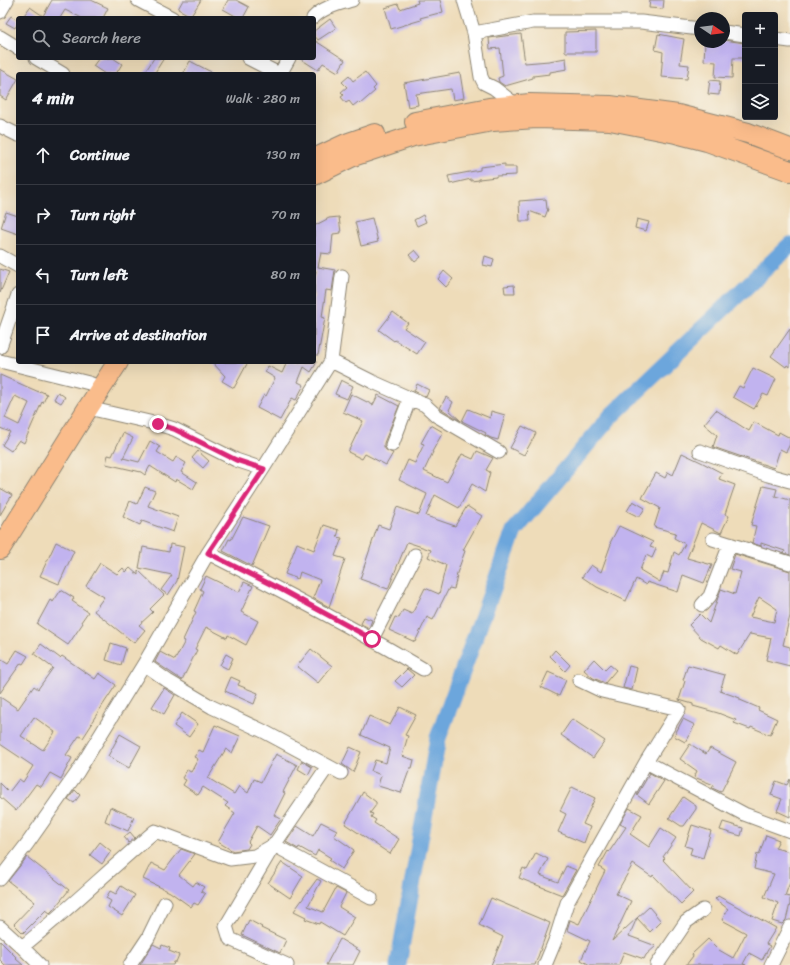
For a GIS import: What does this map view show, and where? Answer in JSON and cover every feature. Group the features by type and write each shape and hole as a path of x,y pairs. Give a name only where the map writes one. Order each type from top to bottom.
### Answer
{"highway":[{"path":"316,158 346,144 409,124 475,110 530,104 610,106 678,115 748,133 787,148"},
{"path":"316,173 353,156 413,136 493,121 536,118 610,120 676,133 706,141 784,168"},
{"path":"0,549 88,408 102,364"},
{"path":"0,524 95,385 116,364"}],"street":[{"path":"0,12 7,0"},
{"path":"138,0 168,16"},
{"path":"316,16 335,4 352,0"},
{"path":"464,0 474,33 481,76 484,83 494,88 516,105"},
{"path":"474,33 533,22 640,22 694,27"},
{"path":"730,33 742,35"},
{"path":"0,37 16,47"},
{"path":"778,39 790,41"},
{"path":"39,60 60,72"},
{"path":"252,60 275,72"},
{"path":"280,72 287,60"},
{"path":"0,126 16,134"},
{"path":"0,256 16,265"},
{"path":"0,879 27,844 77,773 144,664 208,553 264,469 331,361 342,276"},
{"path":"0,347 16,301"},
{"path":"0,361 95,385"},
{"path":"331,361 373,382 425,405 437,416 499,452"},
{"path":"392,445 410,398"},
{"path":"88,408 158,424 180,432 236,460 264,469"},
{"path":"700,451 768,475 790,480"},
{"path":"713,538 790,563"},
{"path":"702,605 710,596 730,544"},
{"path":"208,553 282,590 372,639 423,669"},
{"path":"372,639 415,555"},
{"path":"144,664 168,681 212,707 262,731 341,773"},
{"path":"545,965 555,941 567,903 646,762 679,710 602,691 579,680"},
{"path":"646,762 744,814 790,831"},
{"path":"287,965 230,939 226,926 274,844 328,766"},
{"path":"22,947 54,922 155,831 230,859 255,856 274,844"},
{"path":"274,844 371,898"},
{"path":"130,965 148,938 165,903"},
{"path":"657,965 686,922 703,910"},
{"path":"0,927 40,965"},
{"path":"771,965 790,927"}],"building":[{"path":"52,0 91,0 108,8 104,16 78,16 65,10 61,16 43,16"},
{"path":"183,0 201,0 191,16 178,9"},
{"path":"228,0 236,0 249,7 244,16 235,16 223,9"},
{"path":"417,0 440,0 443,12 420,18 421,20 391,29 385,8 398,4 400,9 418,3"},
{"path":"650,0 664,0 663,9 649,8"},
{"path":"30,7 43,16 23,16"},
{"path":"11,16 16,19 15,28 6,23"},
{"path":"330,19 336,28 318,40 316,38 316,30"},
{"path":"596,31 596,52 565,52 565,32"},
{"path":"521,34 525,63 566,58 567,69 550,72 550,74 533,76 533,78 505,86 499,82 498,78 503,76 500,48 490,49 489,38"},
{"path":"658,34 684,39 680,64 689,65 687,79 661,77 663,52 655,50"},
{"path":"316,41 345,60 338,72 323,63 318,70 302,60 316,60"},
{"path":"730,41 742,43 742,58 733,58 732,78 715,77 716,62 704,61 705,48 730,48"},
{"path":"98,60 116,60 122,64 117,72 102,72 93,66"},
{"path":"153,60 163,60 155,72 145,72"},
{"path":"190,61 211,72 184,72"},
{"path":"0,69 16,78 16,82 6,100 0,96"},
{"path":"365,72 376,86 373,89 375,91 360,104 358,102 353,106 349,101 346,103 341,97 344,95 341,92 347,87 342,82 349,76 353,81"},
{"path":"460,73 464,98 453,100 451,89 416,94 418,105 408,107 404,83"},
{"path":"710,80 720,81 719,95 708,94"},
{"path":"505,164 505,167 516,167 516,175 496,176 471,181 471,179 450,184 448,176 480,170 480,167"},
{"path":"546,199 548,209 545,217 529,211 530,221 520,221 519,201"},
{"path":"6,212 16,215 16,233 1,228"},
{"path":"423,215 426,222 417,226 414,220"},
{"path":"339,217 341,233 333,234 331,254 321,253 318,267 335,270 332,291 326,290 322,317 325,318 318,355 316,355 316,225 329,218"},
{"path":"372,218 378,242 361,246 355,222"},
{"path":"637,219 649,222 646,231 635,228"},
{"path":"415,250 421,257 415,262 409,255"},
{"path":"485,256 494,259 492,267 483,265"},
{"path":"0,269 9,272 0,293"},
{"path":"444,271 453,279 446,287 438,279"},
{"path":"514,285 515,293 505,293 504,286"},
{"path":"393,312 408,323 404,328 425,342 417,354 395,340 394,341 379,330"},
{"path":"790,329 790,367 787,365 786,367 771,356"},
{"path":"214,364 247,364 234,388 222,381 225,376"},
{"path":"286,364 316,364 311,372 304,367 298,382 304,385 296,400 292,398 280,420 257,408 264,395 266,396 275,378 265,372 268,366 282,373"},
{"path":"753,368 776,379 768,396 763,394 754,409 733,397 739,386 743,388"},
{"path":"0,375 47,394 24,443 19,440 11,451 2,445 10,432 0,428","holes":["15,396 29,403 19,425 5,418"]},
{"path":"341,380 353,386 347,399 335,394"},
{"path":"417,384 429,390 426,397 414,391"},
{"path":"58,392 65,397 61,403 54,399"},
{"path":"351,394 373,405 378,395 399,406 384,443 386,450 393,453 386,465 365,454 362,459 348,452 363,421 343,412"},
{"path":"446,397 453,402 449,410 461,421 440,408"},
{"path":"468,409 490,418 491,411 505,415 498,440 485,435 486,433 462,421"},
{"path":"716,410 749,431 754,422 778,435 779,432 790,438 790,444 786,452 780,449 774,468 713,447 717,435 704,424"},
{"path":"431,425 443,432 424,471 447,482 462,454 473,459 477,451 493,458 486,470 490,472 485,492 472,484 459,508 435,495 426,516 455,526 467,506 482,516 463,550 465,551 456,576 454,589 449,588 433,620 427,617 415,642 389,630 395,617 399,618 403,610 412,614 425,588 439,594 446,565 428,557 431,550 407,542 388,589 360,579 378,525 389,529 397,507 419,515 427,494 399,480 408,460 415,463 424,444 421,443"},
{"path":"522,426 536,433 524,455 510,448"},
{"path":"123,433 133,438 123,458 139,462 150,441 160,447 157,452 173,462 176,457 186,463 181,472 197,482 193,489 176,479 175,482 150,466 145,475 141,472 106,464 108,455 112,456"},
{"path":"198,451 209,461 203,468 192,458"},
{"path":"682,453 722,473 719,479 735,485 725,514 729,516 721,533 701,523 687,558 712,565 704,583 683,575 678,592 647,582 646,585 636,579 626,601 597,587 582,577 591,565 601,572 611,544 610,543 619,526 653,542 650,547 656,549 652,558 646,555 640,570 660,582 664,572 668,573 674,552 679,555 685,544 674,538 676,533 654,527 660,508 642,498 656,473 665,478 668,472 673,475"},
{"path":"763,486 777,489 775,496 790,500 790,555 784,553 785,551 761,543 761,546 752,543 756,526 751,525"},
{"path":"145,487 155,491 148,506 178,517 173,532 142,521 140,525 123,517 130,501 137,504"},
{"path":"0,488 12,495 0,515"},
{"path":"633,501 645,508 640,516 627,511"},
{"path":"243,517 269,526 252,566 223,551 229,539 231,540"},
{"path":"324,525 339,530 337,537 342,538 335,556 345,559 329,607 313,598 320,580 300,572 298,579 285,574 297,543 314,550"},
{"path":"56,542 74,551 59,584 40,576"},
{"path":"170,544 184,547 177,581 168,595 161,590 172,575 139,568 143,547 169,552"},
{"path":"735,554 790,571 790,616 783,645 790,647 790,666 766,660 771,638 750,634 737,655 721,645 719,648 701,638 689,625 700,614 709,623 721,589 735,594 741,572 730,569","holes":["759,597 777,609 774,622 750,617"]},
{"path":"100,563 117,574 123,568 126,572 130,568 138,575 138,570 164,595 150,609 153,612 139,625 145,630 134,643 94,611 104,597 86,586"},
{"path":"206,576 239,592 244,582 253,586 241,612 258,621 246,645 228,635 227,638 206,627 195,649 197,650 182,680 155,662 160,652 175,660 185,641 183,640 196,612 194,611 203,591 200,589"},
{"path":"61,590 74,598 72,601 88,612 81,622 83,623 68,645 37,624 50,600 53,602"},
{"path":"364,617 372,620 369,628 361,624"},
{"path":"111,643 126,648 121,665 106,660"},
{"path":"41,644 60,658 62,656 95,679 99,673 116,685 83,738 79,736 66,755 72,758 61,779 50,773 41,787 36,784 16,811 0,797 0,783 9,792 19,779 23,782 33,766 0,744 0,697 18,709 34,686 38,689 53,668 34,654","holes":["34,717 55,732 43,750 21,736"]},
{"path":"311,649 332,666 318,683 297,666"},
{"path":"17,650 28,656 23,664 21,663 0,693 0,659 8,664"},
{"path":"555,650 570,665 565,671 550,656"},
{"path":"226,654 233,658 228,669 220,665"},
{"path":"594,659 605,670 610,665 616,670 605,683 593,678 584,670"},
{"path":"688,665 725,675 720,691 740,698 740,700 759,708 758,710 777,719 770,735 751,727 750,729 734,723 736,720 718,713 693,706 693,704 679,700"},
{"path":"629,666 637,668 632,690 623,688"},
{"path":"407,669 414,675 402,687 395,681"},
{"path":"548,672 566,680 559,696 541,687"},
{"path":"231,677 240,681 238,685 258,693 254,704 225,691"},
{"path":"164,688 175,695 164,714 152,707"},
{"path":"400,707 416,715 405,735 408,736 402,756 414,760 401,793 378,786 381,775 371,771 375,760 386,763 390,748 361,735 369,716 390,725"},
{"path":"182,713 198,724 189,737 174,726"},
{"path":"572,719 605,741 593,758 561,735"},
{"path":"683,719 695,725 685,742 674,736"},
{"path":"215,725 240,736 232,753 226,749 208,778 234,794 239,786 248,793 254,779 261,782 276,754 297,765 283,792 285,793 274,815 281,819 270,835 257,826 248,842 250,844 247,849 233,851 218,842 235,813 225,806 228,803 203,787 198,795 183,785 186,780 182,778 187,770 191,772 198,759 194,757 199,750 203,752"},
{"path":"120,734 141,746 129,768 108,756"},
{"path":"690,744 706,754 710,748 736,762 721,792 712,788 714,785 694,777 697,771 680,759"},
{"path":"350,747 361,752 353,772 342,764"},
{"path":"302,761 312,767 308,775 298,769"},
{"path":"650,773 664,781 649,804 637,795"},
{"path":"790,779 790,817 777,811 782,799 771,795 776,781 787,785"},
{"path":"572,787 595,798 583,824 590,827 584,843 558,832 566,814 560,811"},
{"path":"75,790 80,795 74,803 68,799"},
{"path":"363,792 376,802 376,805 370,813 373,814 371,817 376,820 374,823 399,839 390,854 345,824"},
{"path":"683,797 696,806 696,809 684,826 681,826 669,818"},
{"path":"110,807 134,817 128,831 105,821"},
{"path":"629,808 642,815 630,834 649,847 661,828 676,838 663,857 665,858 663,860 693,892 681,904 653,875 652,877 633,864 616,894 631,901 612,941 637,918 629,936 656,946 646,955 644,959 624,952 619,965 590,965 581,960 590,941 567,930 570,920 579,924 605,871 599,867 608,851 609,852 626,827 620,824"},
{"path":"321,822 337,830 334,836 354,850 342,869 329,860 331,858 318,850 315,856 286,842 297,826 313,836"},
{"path":"723,822 743,828 741,836 720,830"},
{"path":"692,825 711,831 703,858 690,854 692,848 685,846"},
{"path":"130,832 135,838 129,843 124,837"},
{"path":"766,835 779,840 775,848 790,852 790,882 785,896 790,897 790,904 786,920 782,924 772,921 778,903 764,897 774,874 754,869 757,854 759,855"},
{"path":"100,842 111,851 102,864 90,855"},
{"path":"181,849 195,854 179,875 193,886 196,882 204,887 201,891 205,894 198,905 194,903 191,907 170,892 143,879 151,863 165,870"},
{"path":"536,853 548,859 540,875 558,882 566,866 576,870 562,895 519,878 523,868 527,870"},
{"path":"27,857 69,890 50,913 46,910 23,933 14,924 35,902 8,881"},
{"path":"282,862 303,876 290,898 268,883"},
{"path":"317,879 321,881 308,906 323,912 336,888 346,893 339,907 355,917 343,936 320,922 319,924 305,919 306,917 294,911"},
{"path":"121,886 135,895 122,916 108,907 111,901 106,898 110,891 116,894"},
{"path":"718,896 776,928 766,944 770,946 762,960 749,953 743,964 746,965 686,965 693,956 692,954 708,939 719,950 733,958 746,933 722,920 728,909 715,899"},
{"path":"491,898 550,923 535,965 491,965 503,937 479,925"},
{"path":"649,907 661,921 650,932 637,918"},
{"path":"249,920 262,927 261,928 286,940 280,953 242,935"},
{"path":"340,939 360,951 353,965 326,965"},
{"path":"0,941 23,965 5,965 0,960"},
{"path":"153,944 161,948 162,945 170,948 169,951 179,955 176,962 174,962 173,965 140,965"}],"waterway":[{"path":"398,965 438,738 514,531 611,416 790,245"}],"route":[{"path":"158,424 174,429 236,460 264,469 208,553 282,590 372,639"}]}
